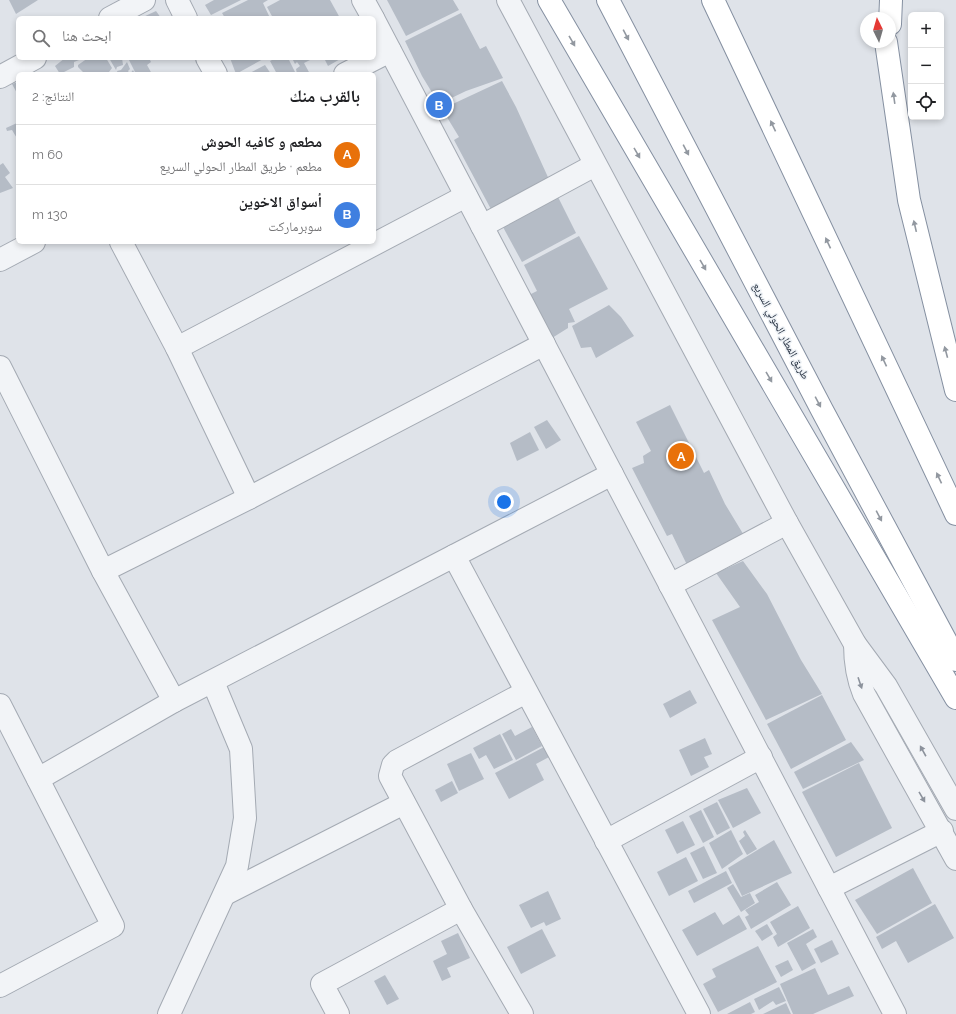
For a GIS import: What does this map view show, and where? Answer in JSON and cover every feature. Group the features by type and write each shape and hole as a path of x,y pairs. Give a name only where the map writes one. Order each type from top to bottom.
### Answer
{"highway":[{"name":"طريق المطار الحولي السريع","path":"608,0 822,410 956,660"},
{"path":"714,0 956,514"},
{"path":"878,0 880,12"},
{"path":"890,12 891,0"},
{"path":"550,4 956,698"},
{"path":"888,48 909,200 956,390"}],"street":[{"path":"114,16 144,0"},
{"path":"177,0 185,16"},
{"path":"363,0 371,16"},
{"path":"508,0 787,523 855,644 886,686 956,809"},
{"path":"376,25 895,1014"},
{"path":"376,58 390,51"},
{"path":"0,77 31,60"},
{"path":"208,60 215,72"},
{"path":"349,72 372,60"},
{"path":"482,226 595,165"},
{"path":"376,243 466,196"},
{"path":"0,260 30,244"},
{"path":"122,244 177,348 249,498"},
{"path":"177,348 375,244"},
{"path":"103,571 249,498 544,344"},
{"path":"0,368 103,571 174,701"},
{"path":"38,779 174,701 612,474"},
{"path":"670,585 787,523"},
{"path":"454,556 698,1014"},
{"path":"855,644 856,667 864,694 942,831 956,859"},
{"path":"169,1014 237,866 245,818 241,749 213,682"},
{"path":"522,1014 461,909 390,776 393,765 397,761 526,692"},
{"path":"0,705 113,926 0,986"},
{"path":"606,841 761,757"},
{"path":"225,894 404,803"},
{"path":"829,888 942,831"},
{"path":"338,1014 322,984 461,909"}],"building":[{"path":"9,0 38,0 16,14"},
{"path":"214,0 241,0 211,15 205,5"},
{"path":"248,0 268,0 263,3 269,16 224,16 222,13"},
{"path":"280,0 330,0 339,16 272,16 267,7"},
{"path":"387,0 453,0 459,10 406,36"},
{"path":"156,11 160,16 145,16"},
{"path":"461,13 480,49 486,46 503,78 466,91 439,104 422,76 405,41"},
{"path":"62,60 79,60 74,62 74,67 64,72 59,72 55,66"},
{"path":"85,60 107,60 112,68 109,72 83,72 78,65"},
{"path":"110,60 122,60 123,65 117,67 116,70"},
{"path":"129,60 150,60 151,62 147,65 151,72 135,72"},
{"path":"231,60 261,60 240,72 235,72"},
{"path":"289,60 295,72 276,72 270,61"},
{"path":"293,60 310,60 304,63 309,72 297,72 296,69 300,66 297,62 295,64"},
{"path":"325,60 338,60 328,66"},
{"path":"127,62 130,69 129,72 117,72 121,70"},
{"path":"265,65 270,72 252,72"},
{"path":"502,81 516,107 552,186 493,213 454,140 459,137 442,109"},
{"path":"16,83 16,91 12,84"},
{"path":"16,123 16,137 12,130 7,131 6,128"},
{"path":"3,163 10,173 5,177 13,188 0,193 0,165"},
{"path":"558,197 576,233 522,262 503,227"},
{"path":"579,236 608,289 569,309 575,322 568,323 568,328 552,338 529,295 537,291 524,265"},
{"path":"609,305 621,317 634,336 596,358 591,347 581,348 572,326"},
{"path":"670,405 704,473 709,470 725,504 745,537 689,569 672,534 667,536 632,468 644,463 643,456 651,451 636,422"},
{"path":"547,420 561,440 546,449 534,427"},
{"path":"530,432 539,450 517,461 510,443"},
{"path":"743,561 767,594 801,660 822,694 766,720 712,620 740,607 716,573"},
{"path":"690,690 697,703 670,718 663,704"},
{"path":"822,695 846,740 791,769 767,724"},
{"path":"532,727 542,746 516,760 502,734 511,729 515,736"},
{"path":"500,734 513,760 494,769 486,755 479,759 473,748"},
{"path":"705,738 712,754 704,757 709,767 691,776 679,750"},
{"path":"851,742 864,760 803,789 794,772"},
{"path":"544,747 549,757 536,764 544,780 509,799 495,773"},
{"path":"471,753 484,779 459,791 447,764"},
{"path":"859,763 892,828 836,857 802,792"},
{"path":"452,781 458,793 441,802 435,790"},
{"path":"747,788 761,813 733,828 718,800"},
{"path":"717,802 730,828 717,835 703,809"},
{"path":"701,810 714,837 703,843 689,816"},
{"path":"683,821 695,845 677,854 665,830"},
{"path":"731,830 743,854 722,869 709,843"},
{"path":"745,830 757,849 747,855 739,841 745,836 743,832"},
{"path":"774,840 792,873 742,896 728,868"},
{"path":"704,846 717,873 703,879 690,853"},
{"path":"686,857 698,881 669,896 657,872"},
{"path":"913,868 932,903 877,934 855,900"},
{"path":"726,871 732,883 694,903 688,891"},
{"path":"777,882 791,905 751,929 745,917 749,915 745,910 759,902 755,895"},
{"path":"733,884 741,897 750,893 755,903 741,912 727,888"},
{"path":"548,891 561,919 546,926 544,922 531,928 519,905"},
{"path":"935,904 954,938 908,963 896,941 882,949 876,937"},
{"path":"798,906 810,928 778,947 773,937 777,934 770,922"},
{"path":"715,912 723,925 739,915 747,929 697,956 682,930"},
{"path":"767,924 773,934 762,941 755,931"},
{"path":"542,929 556,956 521,974 507,947"},
{"path":"813,929 817,937 806,944 816,963 802,971 787,943"},
{"path":"458,933 470,958 447,968 451,977 442,981 433,961 447,954 441,941"},
{"path":"832,940 839,954 821,963 814,949"},
{"path":"758,946 777,982 718,1012 703,984 716,977 712,969"},
{"path":"788,960 793,970 781,977 775,966"},
{"path":"815,968 828,995 849,986 854,996 813,1014 793,1014 780,984"},
{"path":"385,975 399,999 387,1005 374,981"},
{"path":"779,987 786,1001 776,1005 773,1001 759,1010 754,999"},
{"path":"750,1002 755,1012 751,1014 727,1014"},
{"path":"786,1003 791,1014 763,1014"}],"place":[{"name":"أسواق الاخوين","path":"439,105"},
{"name":"مطعم و كافيه الحوش","path":"681,456"}]}
